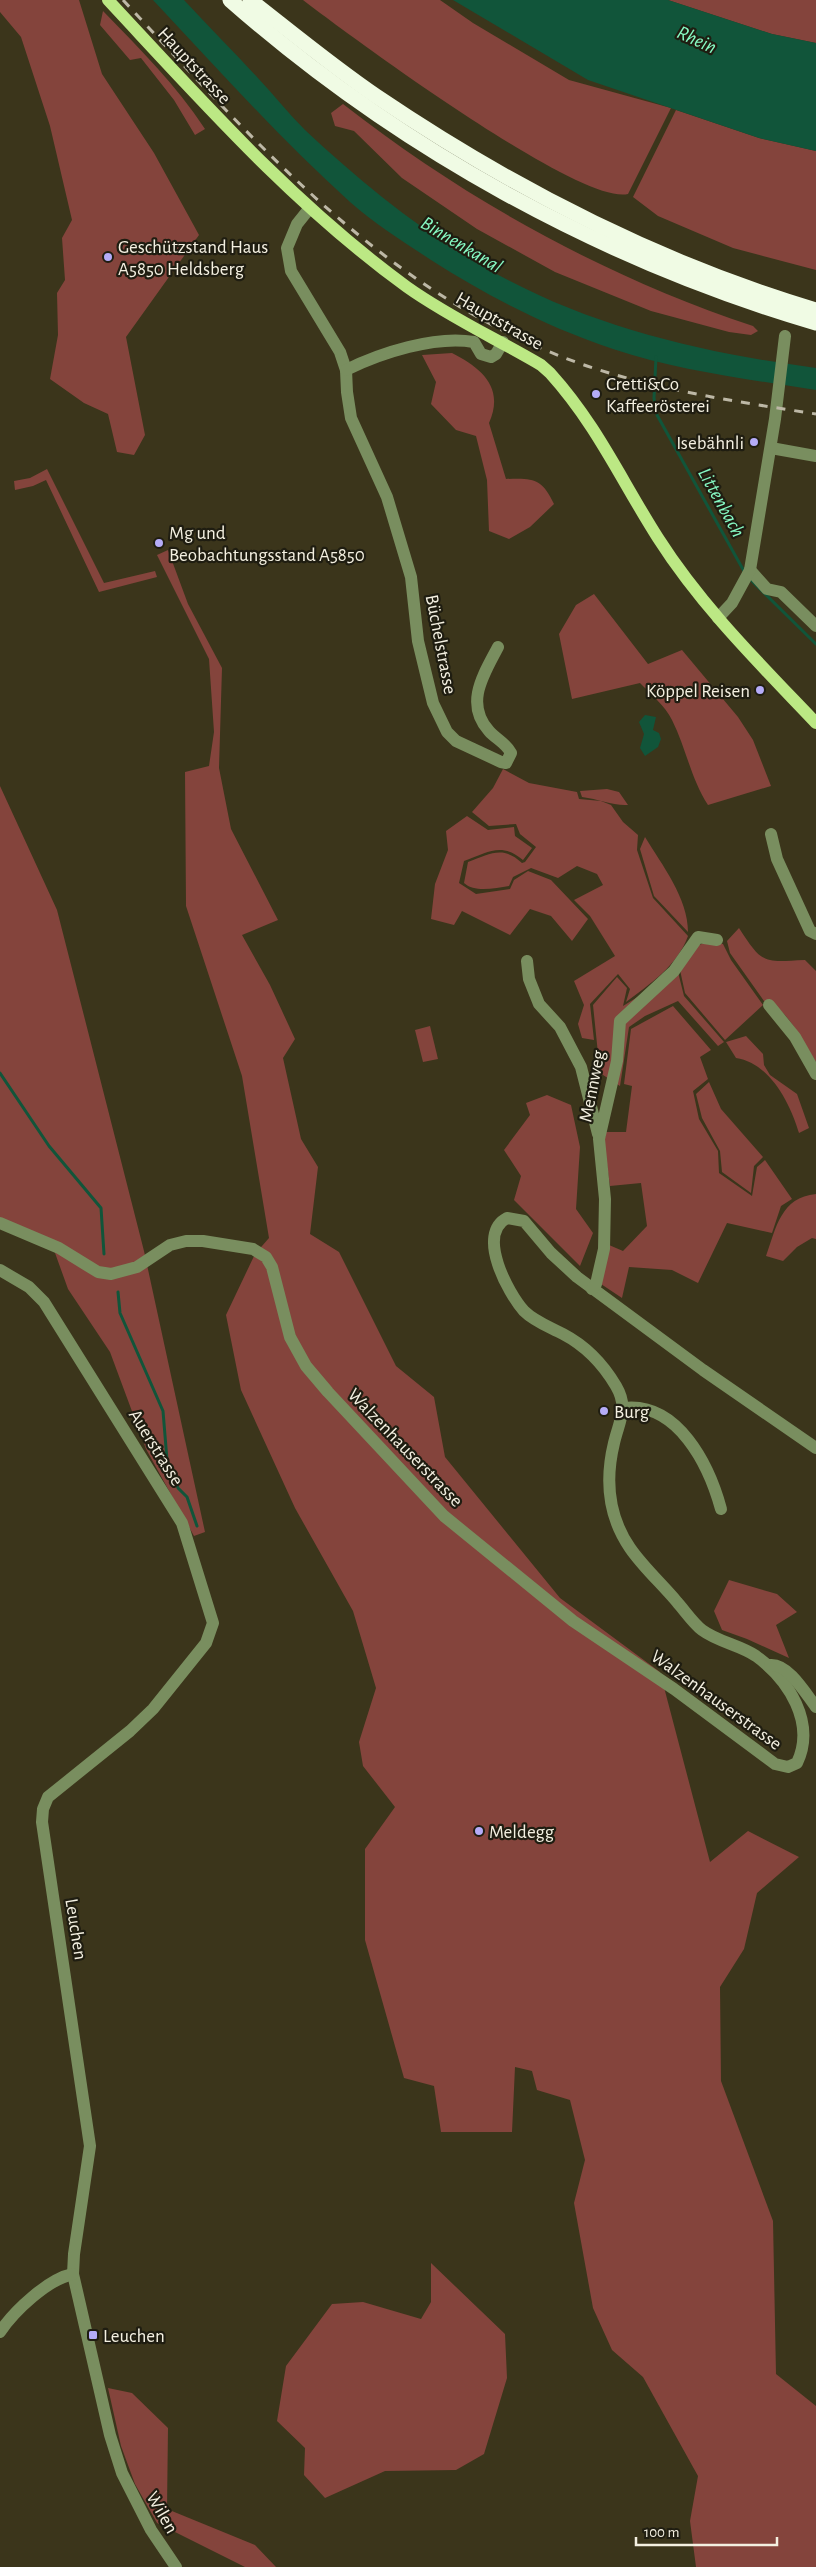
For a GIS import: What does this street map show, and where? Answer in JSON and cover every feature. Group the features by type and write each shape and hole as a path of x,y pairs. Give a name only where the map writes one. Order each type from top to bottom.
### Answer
{"highway":[{"path":"230,0 298,56 362,103 488,184 551,218 657,267 769,309 816,323"},
{"path":"250,0 374,95 491,169 622,238 701,271 816,310"}],"main road":[{"name":"Hauptstrasse","path":"108,0 248,149 309,209 360,252 410,289 541,365 560,383 604,443 658,538 718,618 816,723"}],"street":[{"name":"Büchelstrasse","path":"309,209 297,224 287,248 291,270 340,352 346,370 351,418 387,496 411,577 418,641 434,704 447,732 456,741 492,759 506,762 511,753 507,746 484,723 476,699 477,689 498,647"},
{"path":"346,370 367,359 391,352 459,339 474,342 481,354 491,357 496,354 503,342"},
{"path":"718,618 732,604 747,576 771,448 784,341"},
{"path":"771,448 816,456"},
{"path":"747,576 767,589 781,592 816,626"},
{"path":"771,834 786,879 810,931 816,934"},
{"name":"Mennweg","path":"592,1289 596,1284 604,1250 605,1199 599,1139 616,1061 620,1021 674,970 698,938 717,940"},
{"path":"527,961 529,979 539,1004 560,1027 581,1067 599,1139"},
{"path":"769,1005 795,1037 816,1074"},
{"path":"721,1510 714,1486 706,1470 680,1430 649,1408 624,1408 616,1386 599,1361 582,1346 543,1325 525,1312 512,1295 495,1256 494,1236 499,1224 507,1218 524,1221 551,1253 592,1289 703,1370 816,1448"},
{"name":"Walzenhauserstrasse","path":"0,1223 59,1248 98,1272 111,1274 137,1267 170,1245 186,1241 203,1241 253,1249 266,1256 272,1267 290,1337 306,1366 444,1516 573,1621 674,1689 775,1764 788,1767 797,1763 803,1752 805,1741 803,1722 798,1704 782,1680 755,1655 701,1630 630,1548 615,1520 608,1491 609,1468 624,1408"},
{"name":"Auerstrasse","path":"0,1270 29,1287 44,1302 182,1523 212,1623 206,1643 153,1709 130,1731 69,1779"},
{"path":"768,1666 776,1665 787,1672 816,1707"},
{"name":"Leuchen","path":"69,1779 48,1797 43,1809 42,1822 90,2146 74,2254 73,2274 110,2435 122,2473"},
{"path":"0,2332 15,2312 57,2280 73,2274"},
{"name":"Wilen","path":"122,2473 150,2530 176,2567"}],"shaded area":[{"path":"0,0 79,0 102,74 154,153 199,235 126,337 145,435 134,455 117,452 108,414 84,403 50,379 58,335 57,293 65,280 62,238 72,220 50,126 21,37 0,12"},
{"path":"303,0 440,0 473,23 569,80 671,108 628,194 602,191 564,174 465,115"},
{"path":"668,0 816,0 816,43 772,34"},
{"path":"103,11 170,82 205,129 195,135 174,100 141,58 130,60 100,25"},
{"path":"343,104 438,172 488,204 539,233 591,260 644,284 753,326 758,331 751,335 729,332 651,311 555,272 477,229 402,178 354,131 335,126 331,113"},
{"path":"676,110 759,138 816,151 816,270 733,248 658,216 633,197"},
{"path":"452,353 481,372 492,389 494,399 489,423 506,479 536,481 550,495 554,504 530,527 509,539 489,531 487,480 476,436 456,430 431,404 436,382 422,355"},
{"path":"47,469 104,583 155,571 157,577 99,592 46,480 33,486 15,490 14,481 30,478"},
{"path":"168,550 188,604 222,668 219,768 231,829 278,920 242,935 270,985 295,1039 283,1058 301,1139 318,1167 310,1234 339,1252 396,1366 434,1397 445,1457 560,1598 660,1672 710,1862 748,1831 799,1857 757,1893 744,1949 720,1987 721,2081 773,2221 776,2374 816,2406 816,2567 696,2567 690,2521 698,2476 643,2377 612,2350 593,2308 574,2203 585,2160 570,2100 537,2090 532,2071 515,2067 512,2132 441,2132 434,2086 404,2078 365,1940 365,1849 395,1807 363,1766 359,1742 376,1688 353,1611 295,1508 241,1390 226,1315 255,1254 269,1238 242,1076 186,906 185,772 209,766 214,732 209,659 157,555"},
{"path":"594,594 648,664 682,650 738,717 753,740 771,786 708,805 697,785 672,720 662,705 640,683 572,699 559,634 576,605"},
{"path":"503,769 529,783 577,792 579,799 601,801 611,805 623,822 638,835 637,850 653,898 688,936 683,947 670,965 654,981 626,1002 630,989 618,974 590,1004 594,1040 582,1038 578,1024 584,1005 574,981 615,956 590,916 574,900 603,885 597,874 577,866 558,878 531,868 513,877 509,886 479,889 464,883 468,862 490,854 502,853 515,857 522,863 525,862 536,847 520,834 516,824 489,826 472,812 493,788"},
{"path":"0,786 57,910 144,1251 205,1532 194,1536 146,1449 110,1352 68,1289 50,1239 0,1219"},
{"path":"607,789 619,792 628,805 582,797 580,791"},
{"path":"467,816 488,830 514,827 515,836 532,848 523,860 508,851 495,850 464,861 459,883 476,894 510,889 514,880 528,871 551,880 588,919 572,941 551,916 530,909 510,935 462,911 454,925 431,919 435,884 448,850 446,831"},
{"path":"645,837 679,894 687,919 688,932 654,896 640,849"},
{"path":"739,928 759,955 765,959 772,961 805,960 816,971 816,1062 787,1017 772,1004 764,1001 730,953 727,941"},
{"path":"710,941 723,944 731,960 763,1005 725,1040 685,993 680,970 699,945"},
{"path":"678,972 684,996 724,1042 718,1046 678,1001 645,1016 629,1027 620,1086 600,1073 593,1005 617,977 627,988 623,1006"},
{"path":"673,1006 711,1050 700,1057 708,1079 693,1091 699,1119 718,1151 719,1173 752,1196 757,1167 765,1160 792,1199 781,1206 772,1233 727,1223 698,1283 672,1270 629,1267 622,1298 601,1284 609,1245 623,1251 647,1226 641,1183 610,1186 604,1143 606,1132 626,1132 632,1086 624,1084 631,1029"},
{"path":"430,1026 438,1059 423,1062 415,1030"},
{"path":"746,1036 763,1054 764,1065 770,1075 797,1094 809,1128 799,1133 784,1097 769,1076 748,1061 736,1058 726,1042"},
{"path":"709,1082 721,1109 763,1157 754,1166 751,1193 722,1172 720,1151 702,1118 696,1094"},
{"path":"547,1095 571,1105 580,1147 576,1209 593,1233 580,1266 514,1200 521,1176 504,1150 530,1115 526,1103"},
{"path":"816,1194 816,1239 812,1238 797,1247 783,1261 766,1256 777,1225 787,1208 804,1196"},
{"path":"729,1580 777,1594 797,1612 776,1625 789,1658 722,1630 714,1611"},
{"path":"431,2263 505,2334 507,2378 484,2454 456,2470 385,2471 325,2498 304,2475 305,2448 277,2421 286,2366 332,2304 363,2302 421,2319 431,2302"},
{"path":"108,2388 132,2393 168,2428 167,2509 255,2545 276,2567 245,2567 157,2523 135,2484 121,2446"}],"water":[{"path":"153,0 184,0 299,124 328,151 427,231 481,265 544,298 581,313 658,338 737,355 816,368 816,390 688,369 638,357 542,321 497,299 453,274 369,218 350,202 274,128"},
{"name":"Rhein","path":"453,0 668,0 772,34 816,43 816,151 759,138 588,80"},
{"path":"645,715 656,717 653,730 659,733 661,739 658,747 645,756 640,748 644,734 639,722"}],"waterway":[{"name":"Littenbach","path":"656,357 654,398 657,415 745,573"},
{"name":"Littenbach","path":"749,578 816,644"},
{"path":"0,1073 49,1146 101,1208 104,1254"},
{"path":"118,1292 120,1313 163,1411 167,1460 178,1488 187,1497 197,1526"}],"railway":[{"path":"123,0 278,163 332,213 390,259 450,301 516,337 587,366 615,375 701,395 816,414"}],"place":[{"name":"Geschützstand Haus A5850 Heldsberg","path":"108,257"},
{"name":"Cretti&Co Kaffeerösterei","path":"596,394"},
{"name":"Isebähnli","path":"754,442"},
{"name":"Mg und Beobachtungsstand A5850","path":"159,543"},
{"name":"Köppel Reisen","path":"760,690"},
{"name":"Burg","path":"604,1411"},
{"name":"Meldegg","path":"479,1831"},
{"name":"Leuchen","path":"93,2335"}],"water label":[{"name":"Binnenkanal","path":"462,244"}]}
